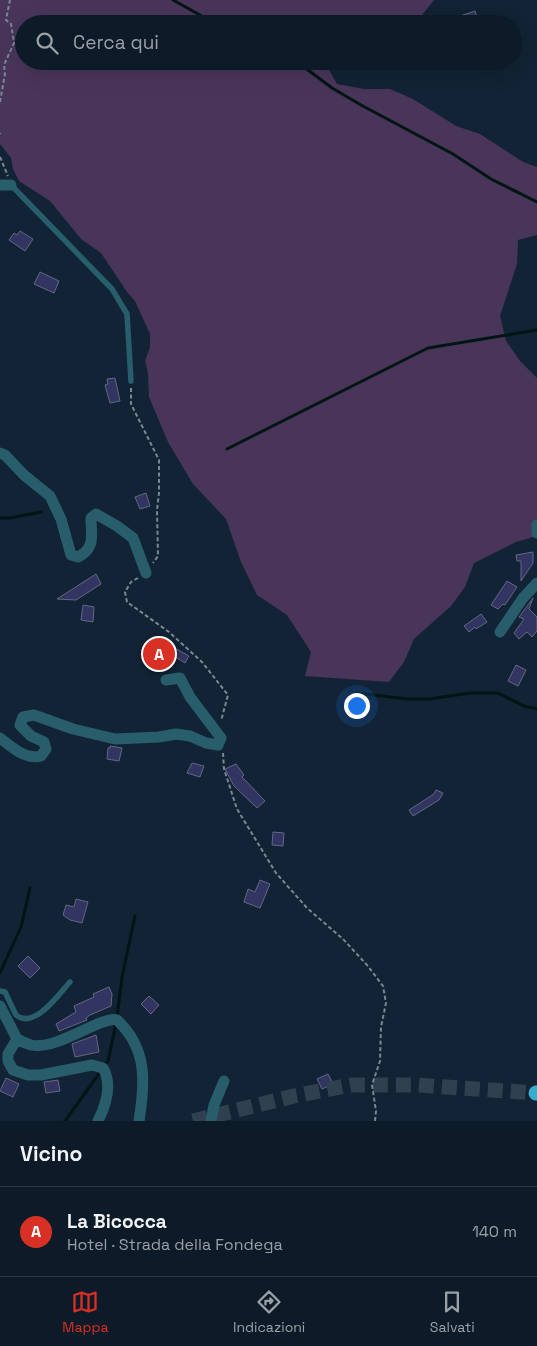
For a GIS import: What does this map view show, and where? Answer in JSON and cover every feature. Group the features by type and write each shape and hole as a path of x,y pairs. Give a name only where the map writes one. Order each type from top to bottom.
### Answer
{"street":[{"path":"0,453 5,455 24,475 50,496 61,519 71,554 78,557 85,553 93,536 91,518 96,514 133,538 146,573"},
{"path":"537,525 537,533"},
{"path":"500,632 523,598 537,583"},
{"path":"0,738 16,751 35,758 41,756 46,749 44,742 31,736 20,724 23,717 34,716 73,729 116,739 159,738 176,734 190,736 206,743 218,745 221,738 190,697 180,678 166,680"},
{"path":"0,1006 17,1038 31,1045 43,1046 110,1020 117,1020 135,1043 144,1070 144,1092 139,1121"},
{"path":"17,1038 8,1054 8,1061 13,1070 28,1075 41,1076 92,1065 103,1068 107,1076 108,1087 105,1106 98,1121"},
{"path":"211,1121 214,1105 224,1081"}],"lane":[{"path":"6,185 112,289 127,314 130,381"},
{"path":"0,991 5,992 19,1018 29,1018 40,1014 70,982"}],"path":[{"path":"0,102 5,74 4,65 14,43 10,24 6,20 10,0"},
{"path":"0,157 6,185"},
{"path":"130,381 131,404 159,460 159,493 157,510 158,556 146,573 132,582 125,592 127,602 170,632 202,662 228,695 221,725"},
{"path":"223,752 224,769 237,809 276,873 307,908 367,965 383,986 386,1003 381,1027 380,1061 372,1085 376,1111 375,1121"}],"shaded area":[{"path":"0,0 434,0 422,15 15,15 15,70 329,70 337,84 364,89 390,89 413,99 456,126 480,134 523,162 537,167 537,235 518,240 517,264 500,316 506,341 520,361 537,378 537,536 516,542 474,563 465,587 451,606 414,639 404,662 389,682 305,676 311,652 287,615 257,595 241,562 226,519 193,484 168,442 149,397 148,373 145,361 150,347 150,334 135,301 101,253 81,239 50,201 19,181 13,169 11,158 0,144"}],"building":[{"path":"475,11 476,15 463,15"},
{"path":"20,231 33,239 25,251 9,240 14,233 17,235"},
{"path":"40,272 59,281 54,293 34,284"},
{"path":"115,378 120,401 110,403 105,385 108,384 107,379"},
{"path":"146,493 150,506 140,509 135,497"},
{"path":"533,552 533,563 521,581 521,561 517,561 516,555"},
{"path":"96,574 101,584 76,600 57,599"},
{"path":"507,581 517,587 505,605 503,604 498,609 491,605"},
{"path":"533,598 529,609 537,617 537,631 532,637 527,632 519,639 514,633 524,619 519,617"},
{"path":"83,605 94,607 93,622 81,620"},
{"path":"481,614 487,622 469,632 464,626"},
{"path":"153,638 169,647 162,662 145,651"},
{"path":"173,647 189,656 185,663 169,653"},
{"path":"516,665 526,670 518,686 508,681"},
{"path":"110,746 122,748 119,761 107,759"},
{"path":"192,763 204,766 200,777 187,773"},
{"path":"236,764 244,775 242,777 265,801 257,808 234,786 225,769"},
{"path":"436,790 443,793 439,800 413,816 409,810 434,794"},
{"path":"273,832 284,833 283,846 272,845"},
{"path":"260,880 270,884 260,908 244,902 248,889 255,892"},
{"path":"76,899 88,902 82,923 70,920 63,915 66,905 74,907"},
{"path":"28,956 40,968 30,978 18,966"},
{"path":"109,987 112,994 111,1006 90,1015 86,1018 87,1020 59,1031 56,1024 76,1012 74,1006 94,997 93,994"},
{"path":"149,996 159,1005 151,1014 141,1004"},
{"path":"96,1035 99,1052 75,1057 72,1044"},
{"path":"328,1074 333,1084 322,1089 317,1079"},
{"path":"6,1078 19,1084 13,1097 0,1091"},
{"path":"58,1080 60,1091 46,1093 44,1082"}],"waterway":[{"path":"173,0 200,15"},
{"path":"308,70 332,88 361,105 453,154 491,179 537,202"},
{"path":"227,449 428,348 537,330"},
{"path":"0,518 41,512"},
{"path":"357,693 408,699 429,699 470,693 498,693 524,706 537,709"},
{"path":"0,973 21,927 30,888"},
{"path":"117,1018 122,977 135,916"},
{"path":"104,1066 108,1061 116,1024"},
{"path":"65,1121 101,1071"}],"tunnel":[{"path":"193,1121 294,1096 351,1085 417,1085 536,1093"}],"place":[{"name":"La Bicocca","path":"159,654"}]}
